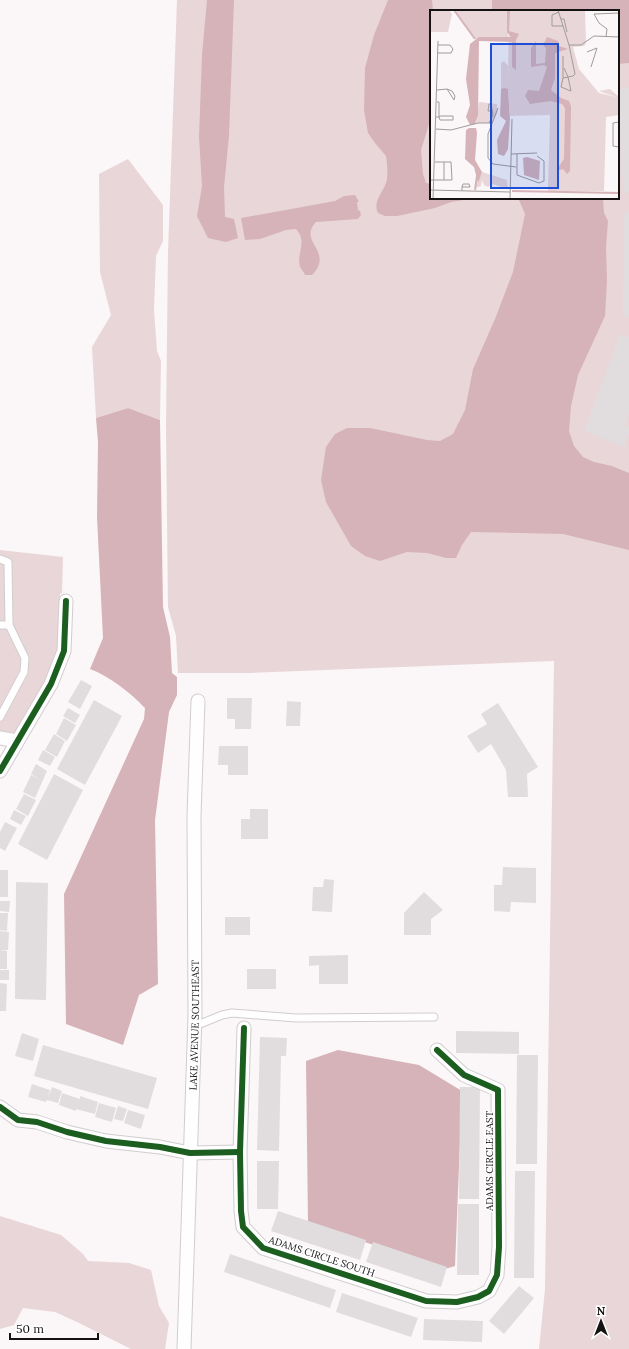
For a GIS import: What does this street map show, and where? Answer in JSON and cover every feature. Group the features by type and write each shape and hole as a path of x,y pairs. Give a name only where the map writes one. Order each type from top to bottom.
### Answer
{"street":[{"path":"0,771 51,684 64,651 66,601"},
{"name":"LAKE AVENUE SOUTHEAST","path":"184,1349 195,1026 194,816 198,701"},
{"path":"0,738 18,741"},
{"name":"ADAMS CIRCLE SOUTH","path":"244,1028 240,1152 241,1212 243,1227 263,1248 426,1301 457,1302 478,1296"},
{"name":"ADAMS CIRCLE EAST","path":"437,1050 464,1075 498,1090 499,1240 496,1275 489,1291 478,1296"},
{"path":"0,1107 18,1120 37,1122 67,1132 106,1141 160,1147 190,1153 240,1152"}],"lane":[{"path":"0,559 8,562 9,625 26,658 24,672 0,716"},
{"path":"0,625 9,625"},
{"path":"195,1026 222,1015 232,1014 296,1018 434,1017"}],"shaded area":[{"path":"177,0 629,0 629,1349 539,1349 545,1289 554,661 250,673 178,673 176,636 168,607 166,428 168,252"},
{"path":"207,0 234,0 229,136 224,187 225,217 234,219 238,238 226,242 208,238 197,216 202,186 199,137 202,55"},
{"path":"388,0 432,0 433,10 430,10 430,121 421,150 423,174 426,183 430,184 430,199 470,199 451,202 435,208 397,216 385,216 378,213 378,199 386,183 386,156 368,133 364,110 365,68 374,35"},
{"path":"492,0 629,0 629,63 619,64 619,10 492,9"},
{"path":"128,159 163,205 163,241 156,256 154,310 157,351 161,361 160,420 128,408 96,418 92,347 111,315 100,272 99,174"},
{"path":"355,195 359,202 357,202 358,210 360,211 361,215 358,219 316,222 311,229 312,241 320,259 318,267 312,275 305,275 300,267 299,257 301,238 296,229 286,230 260,239 245,240 241,218 335,201 344,196"},
{"path":"517,199 603,199 604,213 608,221 605,316 578,375 571,406 569,431 574,446 583,457 629,473 629,550 563,534 471,532 462,545 456,558 446,558 427,553 407,552 380,561 365,556 351,546 326,502 321,480 326,447 335,434 347,428 370,428 427,440 440,441 453,434 465,410 473,369 495,319 513,272 525,214 519,200"},
{"path":"128,408 160,420 163,607 170,637 172,673 177,677 177,695 169,712 155,820 158,984 139,995 123,1045 66,1024 64,894 144,719 145,708 139,702 112,680 90,669 103,638 97,517 98,442 96,418"},
{"path":"0,550 63,557 58,650 46,681 15,733 0,731"},
{"path":"338,1050 419,1065 462,1091 455,1266 445,1269 308,1223 306,1061"},
{"path":"0,1216 61,1235 83,1254 88,1261 129,1263 151,1270 159,1306 169,1323 165,1349 131,1349 55,1312 23,1308 14,1325 0,1329"}],"building":[{"path":"629,87 629,193 623,191 619,113 619,92 622,88"},
{"path":"629,211 629,317 627,317 623,313 624,215"},
{"path":"620,334 629,337 629,414 625,426 629,427 629,433 624,447 584,431"},
{"path":"81,680 92,686 80,709 68,702"},
{"path":"227,698 252,698 251,729 235,729 235,719 227,719"},
{"path":"94,700 122,716 85,785 57,769"},
{"path":"287,701 301,702 300,726 286,726"},
{"path":"498,703 538,767 527,774 528,797 508,797 506,770 491,744 478,753 467,736 487,724 481,714"},
{"path":"68,708 80,715 75,723 63,716"},
{"path":"64,718 76,725 67,741 56,734"},
{"path":"54,734 65,741 57,757 45,750"},
{"path":"219,746 248,746 248,775 228,775 228,765 218,765"},
{"path":"43,750 55,757 50,766 38,760"},
{"path":"36,764 47,771 35,798 23,792 31,775 39,779 31,774"},
{"path":"54,774 83,790 47,860 18,844"},
{"path":"24,794 36,800 28,816 16,809"},
{"path":"250,809 268,809 268,839 241,839 241,819 250,819"},
{"path":"14,810 26,816 21,825 10,819"},
{"path":"5,822 17,828 5,851 0,848 0,832"},
{"path":"503,867 536,868 536,903 511,902 510,912 494,911 494,885 502,885"},
{"path":"0,870 8,870 8,897 0,897"},
{"path":"324,879 334,880 332,912 312,911 313,887 323,887"},
{"path":"16,882 48,883 46,1000 15,999"},
{"path":"424,892 443,910 431,919 431,935 404,935 404,913"},
{"path":"0,901 10,901 9,912 0,911"},
{"path":"0,913 8,913 7,931 0,930"},
{"path":"225,917 250,917 250,935 225,935"},
{"path":"0,931 9,932 8,950 0,950"},
{"path":"0,950 7,951 7,969 0,969"},
{"path":"348,955 348,984 319,984 319,965 309,966 309,956"},
{"path":"247,969 276,969 276,989 247,989"},
{"path":"0,970 9,970 9,980 0,980"},
{"path":"0,983 7,984 6,1011 0,1011"},
{"path":"456,1031 519,1032 519,1054 456,1053"},
{"path":"22,1033 39,1039 33,1061 15,1056"},
{"path":"260,1037 287,1038 286,1056 281,1056 279,1151 257,1150"},
{"path":"43,1045 157,1078 148,1109 34,1076"},
{"path":"517,1055 538,1055 537,1164 516,1164"},
{"path":"32,1084 50,1090 48,1098 52,1087 62,1091 58,1103 47,1100 46,1102 28,1097"},
{"path":"460,1087 480,1087 479,1199 459,1199"},
{"path":"62,1093 80,1099 80,1096 98,1102 95,1114 76,1109 76,1111 59,1105"},
{"path":"99,1103 116,1108 112,1122 95,1117"},
{"path":"118,1106 127,1109 123,1121 114,1119"},
{"path":"128,1110 145,1115 141,1129 124,1123"},
{"path":"257,1161 279,1161 278,1209 257,1209"},
{"path":"515,1171 535,1171 534,1278 514,1278"},
{"path":"458,1204 479,1204 479,1275 457,1275"},
{"path":"278,1211 366,1240 360,1260 271,1231"},
{"path":"373,1242 447,1267 441,1287 366,1262"},
{"path":"230,1254 336,1290 330,1308 224,1272"},
{"path":"519,1286 534,1298 504,1334 489,1321"},
{"path":"342,1293 418,1318 411,1337 336,1312"},
{"path":"424,1319 483,1321 482,1342 423,1340"}],"cycle path":[{"path":"0,771 51,684 64,651 66,601"},
{"path":"244,1028 240,1152 241,1211 243,1227 263,1248 426,1301 457,1302 478,1297 489,1291 497,1275 499,1247 498,1090 464,1075 437,1050"},
{"path":"0,1107 18,1120 37,1122 67,1132 106,1141 160,1147 190,1153 240,1152"}]}
